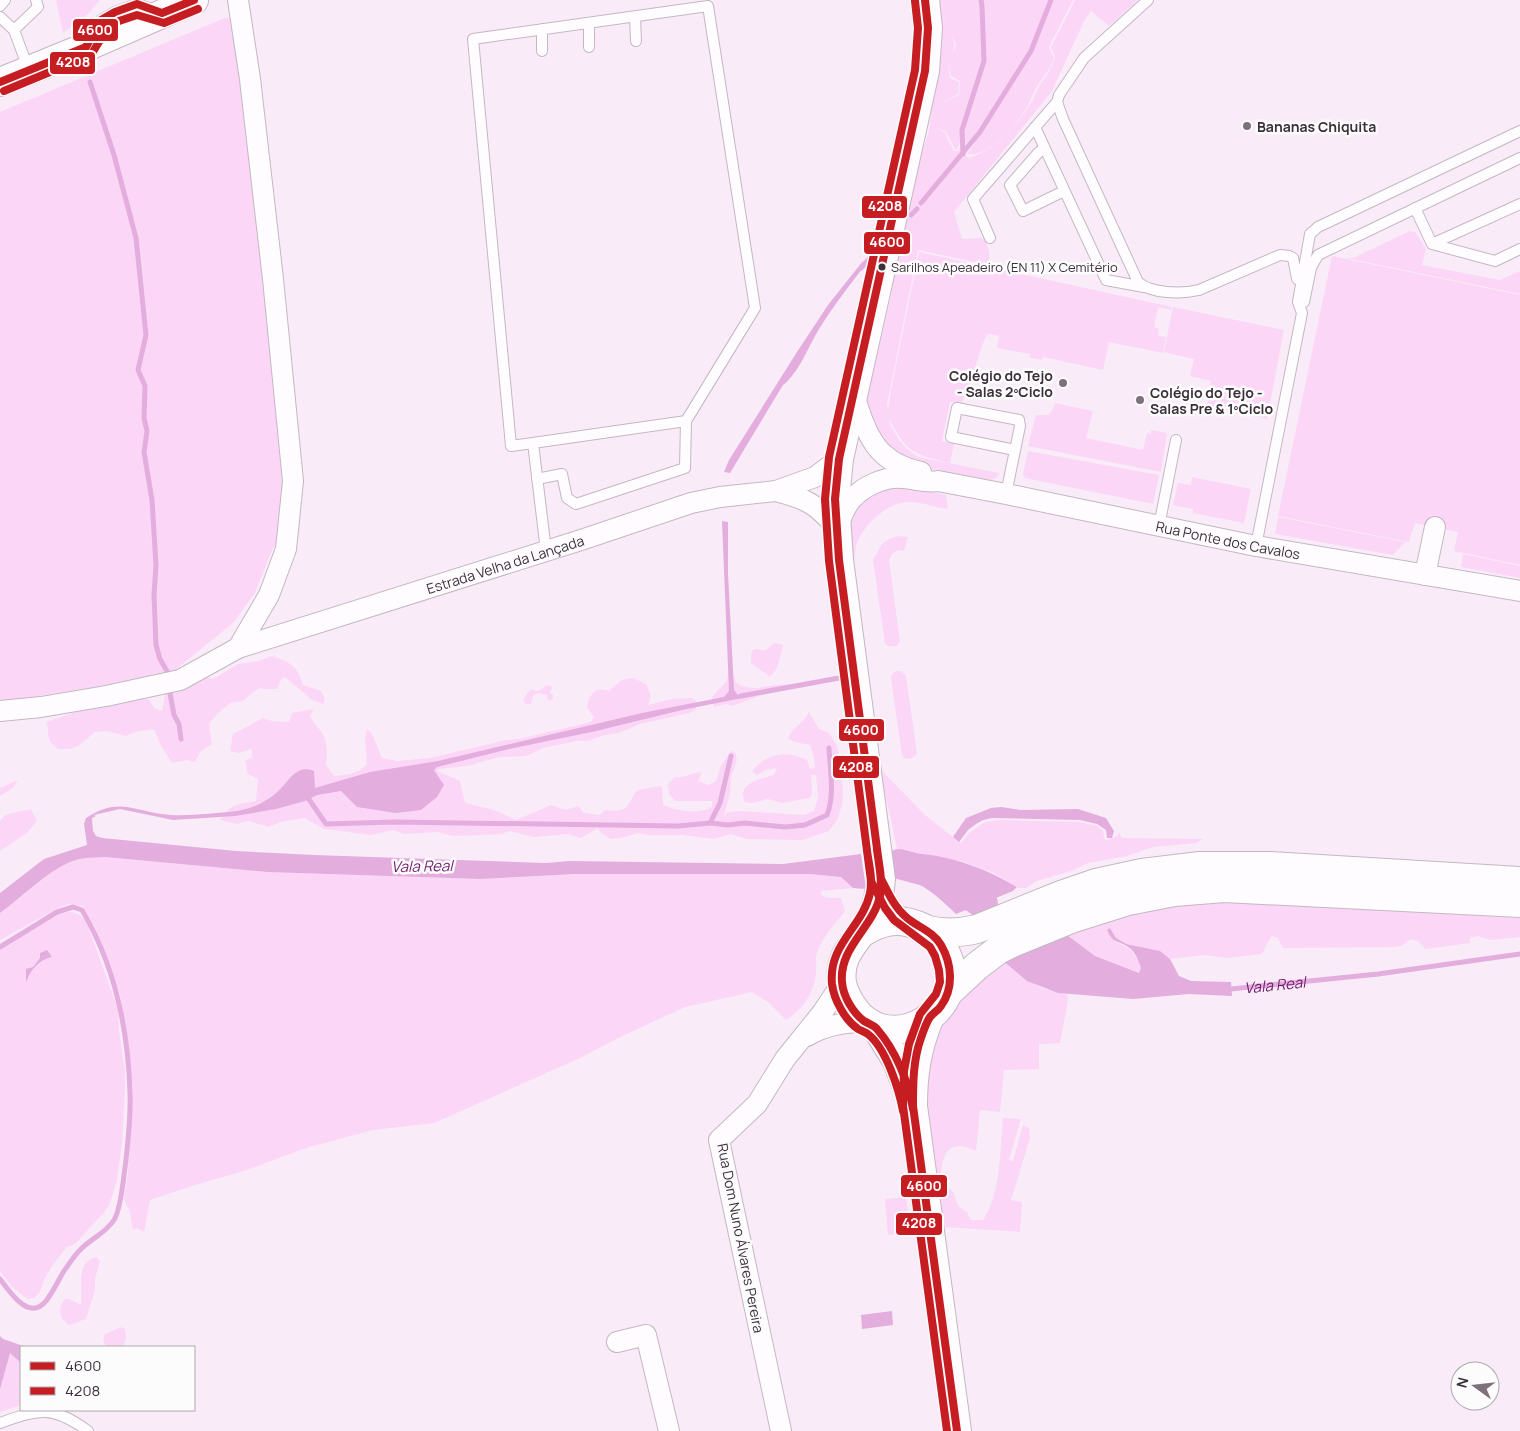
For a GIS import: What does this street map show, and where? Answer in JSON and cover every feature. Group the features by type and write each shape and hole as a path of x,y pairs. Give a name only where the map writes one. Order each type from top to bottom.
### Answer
{"main road":[{"path":"0,82 194,0"},
{"path":"925,0 928,28 925,71 839,459 835,499 846,622 881,879 880,896 874,911 849,948 843,965 842,983 847,999 870,1024 897,1062 907,1083 913,1106 957,1431"},
{"path":"860,934 875,924 893,920 946,933 963,932 977,929 1054,897 1096,883 1142,873 1200,866 1270,866 1520,881"},
{"path":"881,879 900,910 940,942 948,958 951,976 948,993"},
{"path":"913,1106 915,1061 921,1040 929,1019 940,1007 948,993 977,966 998,950 1071,919 1128,901 1174,892 1224,888 1520,902"},
{"path":"870,1024 890,1029 910,1028 929,1019"}],"street":[{"path":"238,0 250,79 273,279 293,481 286,549 269,595 238,648"},
{"path":"854,394 863,423 884,456 898,466 931,474 938,481"},
{"name":"Estrada Velha da Lançada","path":"0,710 41,707 106,696 180,680 238,648 546,551 691,503 720,497 776,491 815,477 839,459"},
{"path":"837,528 851,500 877,482 893,478 929,483 938,481"},
{"name":"Rua Ponte dos Cavalos","path":"938,481 1256,546 1520,591"},
{"name":"Estrada Velha da Lançada","path":"776,491 809,502 821,511 837,528"},
{"path":"1425,575 1435,527"},
{"name":"Rua Dom Nuno Álvares Pereira","path":"781,1431 719,1140 756,1104 785,1059 822,1013 842,983"},
{"name":"Rua Dom Nuno Álvares Pereira","path":"799,1041 815,1031 832,1024 870,1024"},
{"path":"617,1342 646,1335 669,1431"}],"lane":[{"path":"0,6 5,0"},
{"path":"14,30 38,7 36,0"},
{"path":"990,238 972,199 1057,102 1059,95 1084,58 1148,0"},
{"path":"537,479 562,474 567,498 576,504 685,468 686,421 755,308 708,6 473,39 511,446 686,421"},
{"path":"0,17 14,30 28,69"},
{"path":"634,17 636,41"},
{"path":"589,23 589,47"},
{"path":"542,29 542,51"},
{"path":"1057,102 1062,119 1136,278 1144,287"},
{"path":"1035,127 1106,280 1174,293 1199,290 1280,255 1318,255 1520,158"},
{"path":"1302,295 1305,256 1310,234 1318,227 1520,131"},
{"path":"1044,148 1010,185 1023,211 1064,191"},
{"path":"1432,244 1520,204"},
{"path":"1415,208 1432,244 1495,261 1520,249"},
{"path":"1256,546 1302,313 1298,302 1318,255"},
{"path":"1289,256 1293,258 1302,295"},
{"path":"1006,494 1015,450 1020,423 1019,420 957,408 951,437 1015,450"},
{"path":"1159,526 1176,440"},
{"path":"533,443 546,551"},
{"path":"0,1423 29,1412 44,1411 60,1415 88,1431"}],"shaded area":[{"path":"56,0 100,0 88,14 63,33"},
{"path":"937,0 942,0 1073,0 1049,47 1054,59 1028,106 1010,130 984,151 994,145 1002,139 1015,125 1029,106 1055,58 1051,47 1075,0 1138,0 1109,26 1091,11 1084,21 1052,91 954,212 962,239 982,238 987,244 989,265 918,250 887,405 888,410 919,252 1172,307 1171,310 1158,307 1154,327 1159,329 1158,336 1166,337 1163,353 1109,342 1103,370 1043,357 1042,360 1030,358 1030,354 997,348 999,336 987,335 962,404 950,402 942,441 954,444 950,463 927,457 912,450 901,439 889,419 899,440 918,457 999,473 997,477 991,480 915,466 885,446 867,412 867,399 893,286 891,275 913,182 929,131 933,98","holes":["944,12 956,45 953,54 954,41","949,69 951,76 960,81 959,95 939,104 958,94 959,82 950,78","937,128 946,132 957,150 961,140 964,140 966,145 972,140 975,143 967,154 976,154 984,151 969,158 965,155 971,145 965,148 961,143 959,151 954,151 945,133"]},
{"path":"225,18 232,19 239,24 286,477 283,529 255,593 233,623 175,670 112,684 0,702 0,112"},
{"path":"1410,231 1415,232 1426,249 1422,265 1500,280 1520,271 1520,294 1346,258 1353,258"},
{"path":"1332,256 1520,295 1520,565 1454,551 1458,532 1415,523 1409,542 1278,516"},
{"path":"1173,307 1284,330 1267,419 1207,406 1211,381 1190,376 1194,359 1164,352"},
{"path":"1055,403 1093,411 1086,438 1143,450 1147,433 1151,434 1151,430 1167,433 1161,472 1028,446 1036,415 1049,415"},
{"path":"1028,451 1159,475 1153,504 1025,478 1023,474"},
{"path":"1192,477 1251,489 1244,523 1193,513 1193,509 1173,505 1178,483 1191,485"},
{"path":"898,486 946,495 948,509 916,502 906,502 890,507 868,525 858,540 856,547 853,574 882,771 925,815 959,842 962,842 969,833 985,822 1000,820 1080,822 1097,826 1103,831 1105,841 1117,836 1119,833 1122,838 1203,839 1196,843 1153,847 1127,856 1088,863 1071,871 1037,881 1026,888 1019,888 994,873 961,861 918,853 898,853 889,810 876,765 859,650 847,546 849,528 861,504 871,495 886,488"},
{"path":"1278,517 1405,542 1393,555 1275,534"},
{"path":"897,536 908,537 904,551 898,550 892,554 889,560 900,642 898,646 887,646 873,560 882,544"},
{"path":"1463,554 1520,566 1520,578 1461,567"},
{"path":"774,643 783,645 777,667 769,677 768,686 769,676 751,663 751,654 753,650 757,649 765,651"},
{"path":"272,656 296,669 303,685 321,691 325,699 323,704 311,699 286,678 282,678 277,689 260,688 243,701 230,703 216,715 209,724 212,744 201,751 195,762 187,760 172,763 161,746 154,729 134,732 126,736 106,731 95,732 78,746 70,749 58,749 51,743 48,736 46,722 76,712 131,700 137,701 142,697 149,700 155,709 162,711 165,694 204,677 213,679 238,664 259,661"},
{"path":"896,671 901,671 906,676 917,753 909,759 905,759 902,755 891,678 892,674"},
{"path":"728,673 734,675 735,682 743,686 755,688 789,684 786,690 759,696 732,706 726,704 714,707 712,697 727,681"},
{"path":"633,678 646,684 651,696 648,705 672,699 692,698 696,701 696,709 690,713 640,724 619,733 605,735 588,741 576,741 543,748 526,756 499,757 467,766 439,769 437,771 460,781 465,803 494,810 516,820 551,805 566,810 578,806 584,813 600,815 605,810 616,811 626,808 637,790 660,786 662,788 663,805 681,810 700,811 712,807 712,801 675,801 669,794 668,784 675,777 702,772 698,781 709,785 716,781 721,766 731,751 735,752 737,760 731,777 730,794 724,815 729,812 739,811 804,815 814,811 818,798 816,775 811,775 812,793 810,798 782,803 768,799 752,803 745,802 743,796 744,790 751,783 774,775 777,768 766,770 757,775 752,772 770,757 785,754 792,755 807,760 810,769 815,768 810,745 794,742 788,738 809,712 819,729 829,733 837,746 840,757 842,805 837,820 829,831 802,840 747,839 731,834 714,839 682,835 637,833 611,839 601,833 598,828 581,838 568,834 534,837 509,831 502,834 453,836 438,832 404,834 393,830 371,835 324,829 304,818 280,822 269,827 248,821 237,824 220,820 231,808 239,804 256,801 258,779 248,774 245,760 252,758 252,749 238,753 230,751 233,734 263,718 272,721 289,722 292,713 314,709 310,716 322,733 325,741 326,765 334,776 339,776 356,772 367,764 365,739 367,729 372,734 382,758 397,761 430,758 591,722 594,717 587,707 591,695 600,690 609,691 622,680"},
{"path":"550,685 552,688 550,693 553,695 553,699 548,701 547,695 539,693 533,695 531,704 526,704 523,700 529,691 533,689 536,691 541,690 545,686"},
{"path":"18,780 13,788 0,796 0,788"},
{"path":"31,809 37,821 27,833 0,851 0,821 5,815"},
{"path":"105,857 267,872 480,879 575,874 810,874 841,877 853,888 821,891 821,895 829,898 841,898 845,911 829,931 816,955 815,980 807,1000 798,1011 786,1020 768,1002 752,992 685,1007 580,1058 434,1123 373,1130 306,1148 247,1170 150,1200 144,1232 137,1228 133,1230 130,1212 124,1199 128,1172 133,1091 128,1043 120,995 95,927 83,906 69,904 60,907 0,940 0,913 34,886 52,872 74,860"},
{"path":"1226,901 1520,918 1520,937 1490,940 1478,936 1470,938 1470,943 1425,949 1418,941 1410,939 1402,946 1392,947 1283,948 1278,938 1272,936 1262,954 1228,958 1204,955 1170,959 1160,951 1126,944 1116,938 1110,928 1115,942 1125,946 1137,958 1141,968 1139,973 1095,956 1067,935 1147,910"},
{"path":"68,912 78,914 86,921 118,1009 125,1071 122,1142 117,1180 110,1203 76,1243 66,1248 52,1266 39,1293 34,1298 28,1299 12,1287 0,1271 0,948 59,914"},
{"path":"1002,960 1032,983 1058,993 1067,994 1068,1001 1060,1043 1039,1044 1039,1069 1004,1070 1000,1112 980,1110 976,1151 960,1146 949,1150 943,1161 941,1177 953,1192 958,1206 967,1212 971,1220 983,1220 989,1209 996,1184 1003,1118 1021,1119 1009,1160 1013,1161 1023,1125 1029,1128 1030,1138 1011,1200 1022,1202 1020,1232 945,1227 921,1087 928,1042 948,1020 973,984"},
{"path":"906,1197 911,1232 888,1235 885,1199"},
{"path":"96,1257 100,1261 95,1279 95,1290 86,1319 69,1325 60,1313 62,1302 65,1299 69,1299 81,1305 81,1276 85,1264"},
{"path":"121,1327 125,1329 126,1338 123,1346 106,1346 103,1339 105,1334"},
{"path":"0,1336 3,1339 23,1346 20,1346 20,1405 0,1412"}],"water":[{"path":"863,261 865,265 826,318 799,365 783,385 730,473 724,472 729,460 797,352 828,305"},
{"path":"722,521 728,522 728,573 734,690 738,695 750,693 742,698 509,749 437,767 434,770 444,785 437,797 421,810 396,813 357,807 341,791 317,795 305,801 276,809 235,816 173,820 120,809 94,815 96,816 92,818 93,831 96,836 102,838 236,851 546,863 570,861 783,864 861,854 866,889 853,888 841,877 810,874 575,874 480,879 267,872 105,857 78,859 70,862 43,879 0,913 0,893 44,859 87,845 84,824 86,818 98,811 119,806 171,815 196,815 237,811 252,807 266,800 280,790 292,776 302,770 314,771 315,788 370,772 438,761 642,713 724,697 729,691"},
{"path":"1001,807 1021,810 1078,809 1106,818 1114,831 1112,838 1107,838 1106,830 1097,824 1080,820 992,818 976,824 968,830 959,842 953,837 966,818 991,808"},
{"path":"898,853 930,855 960,861 989,872 1017,887 1013,891 956,914 924,887 901,877"},
{"path":"1110,928 1116,938 1126,944 1160,951 1170,959 1179,976 1191,981 1231,982 1232,996 1189,994 1133,999 1058,993 1027,981 1002,960 1067,935 1095,956 1139,973 1141,968 1135,954 1128,947 1111,938 1107,930"},
{"path":"47,950 52,957 43,960 35,967 26,983 26,969 33,967 40,958 40,953"},
{"path":"892,1311 893,1325 862,1329 861,1315"},
{"path":"0,1336 3,1339 23,1346 20,1346 20,1362 10,1353 0,1389"}],"waterway":[{"path":"963,154 962,130 984,61 981,0"},
{"path":"921,203 980,132 1031,51 1051,0"},
{"path":"90,82 114,155 136,238 146,335 138,370 145,386 144,418 147,431 144,452 152,500 156,565 154,595 156,645 160,659 167,671"},
{"path":"911,215 917,209"},
{"path":"861,268 874,254"},
{"path":"741,696 839,678"},
{"path":"170,693 174,715 179,724 181,739"},
{"path":"710,823 728,825 745,823 785,827 805,825 827,815 831,799 829,748"},
{"path":"306,795 326,824 394,822 678,826 710,823 720,803 731,756"},
{"name":"Vala Real","path":"899,864 944,876 983,904"},
{"path":"0,947 57,912 73,907 82,910 103,952 117,998 129,1068 130,1101 130,1120 121,1195 118,1209 111,1225 78,1252 64,1271 49,1298 40,1307 27,1307 20,1303 0,1279"},
{"name":"Vala Real","path":"1231,989 1378,974 1520,954"}],"transit line":[{"name":"4600","path":"0,82 86,47 101,20 115,12 137,4 162,13 194,0"},
{"name":"4600","path":"925,0 928,28 925,71 839,459 835,499 839,560 881,879 898,909 938,940 945,952 949,968 950,984 948,992 940,1008 929,1019 918,1046 914,1072 913,1106 957,1431"},
{"name":"4208","path":"915,1 918,28 915,70 829,457 825,499 829,561 871,881 885,908 894,920 930,947 939,970 940,982 936,994 920,1014 909,1044 904,1071 903,1106 947,1431"},
{"name":"4208","path":"4,91 91,55 108,27 119,21 137,15 164,23 198,9"},
{"name":"4600","path":"877,850 881,879 880,896 871,918 846,958 842,970 842,982 844,993 852,1009 860,1018 876,1028 890,1047 904,1077 913,1109"},
{"name":"4208","path":"867,851 871,878 870,893 861,916 840,947 835,958 832,970 832,984 835,997 845,1015 853,1025 869,1035 881,1050 895,1081 903,1111"}],"place":[{"name":"Bananas Chiquita","path":"1247,126"},
{"name":"Sarilhos Apeadeiro (EN 11) X Cemitério","path":"882,267"},
{"name":"Colégio do Tejo - Salas 2ºCiclo","path":"1063,383"},
{"name":"Colégio do Tejo - Salas Pre & 1ºCiclo","path":"1140,400"}]}
